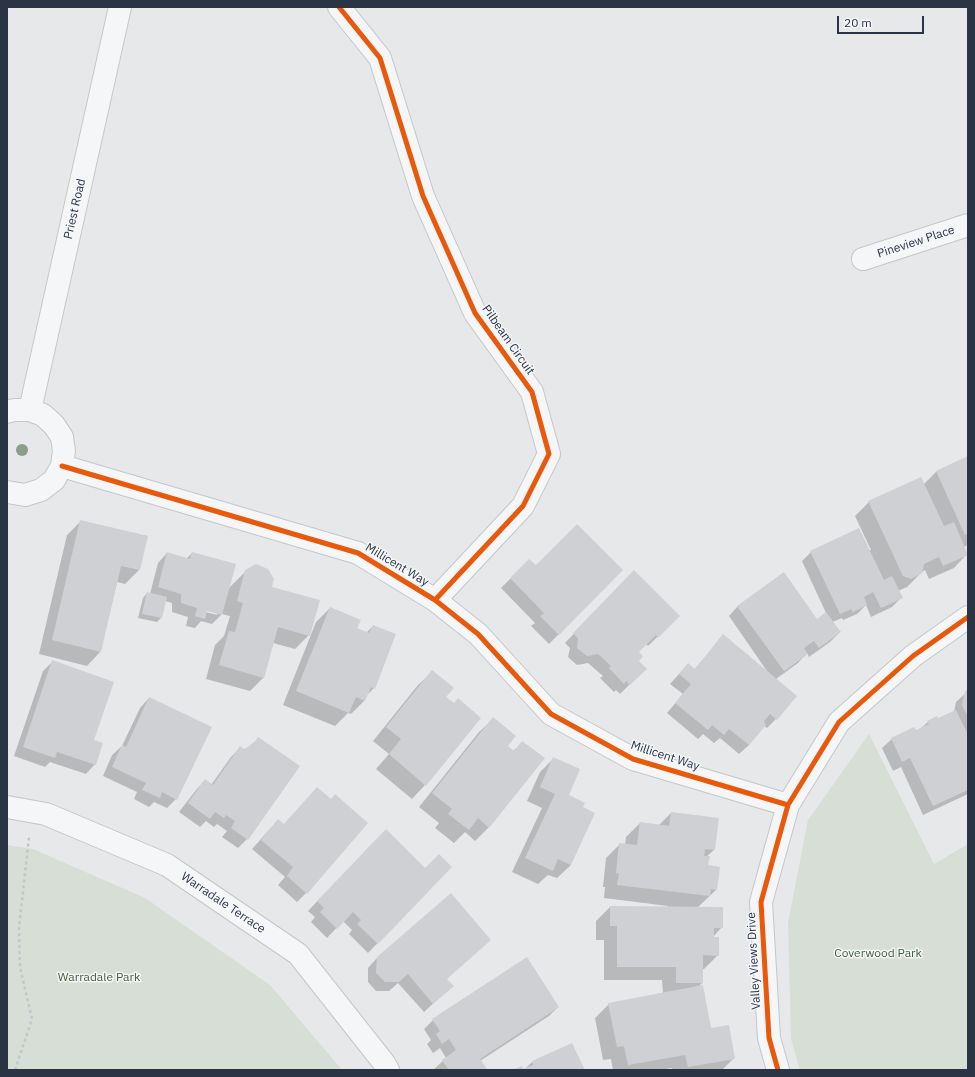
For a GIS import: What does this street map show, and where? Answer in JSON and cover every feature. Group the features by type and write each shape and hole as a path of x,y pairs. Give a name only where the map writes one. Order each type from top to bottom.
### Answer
{"street":[{"name":"Priest Road","path":"30,410 120,7"},
{"name":"Pilbeam Circuit","path":"339,7 380,58 423,196 475,313 532,392 549,454 523,506 435,600"},
{"name":"Pineview Place","path":"863,259 968,225"},
{"path":"7,412 14,410 30,410 43,416 54,425 62,437 64,451 62,466 54,480 41,490 25,495 8,497"},
{"name":"Millicent Way","path":"62,466 358,553 435,600 478,634 551,714 633,758 788,805"},
{"name":"Valley Views Drive","path":"778,1070 769,1038 761,902 788,805 839,722 913,656 968,617"},
{"name":"Warradale Terrace","path":"7,808 46,814 167,866 298,954 384,1062 388,1070"}],"path":[{"path":"14,1070 32,1019 20,967 19,928 32,812"}],"green space":[{"name":"Coverwood Park","path":"869,734 934,864 968,844 968,1070 800,1070 791,1039 788,923 808,820"},
{"name":"Warradale Park","path":"7,845 33,849 145,898 270,985 342,1070 7,1070"}],"building":[{"path":"968,456 968,534 965,535 936,471"},
{"path":"921,477 944,526 954,522 968,555 943,566 939,557 924,564 922,573 911,579 903,576 868,501"},
{"path":"80,520 148,536 140,570 121,566 101,652 52,640"},
{"path":"577,524 623,570 559,635 540,616 544,613 510,578 529,559 536,565"},
{"path":"859,528 884,580 892,576 903,598 881,608 873,592 864,597 867,605 853,612 851,609 840,614 810,551"},
{"path":"167,552 190,559 192,552 236,564 222,615 207,611 205,619 195,616 197,608 181,603 181,594 158,587"},
{"path":"256,564 268,569 274,579 272,587 320,600 310,636 278,627 264,678 219,665 229,631 235,632 243,603 237,601 245,570"},
{"path":"634,570 680,616 658,638 656,635 639,652 643,656 639,661 647,669 630,685 626,681 624,684 609,668 611,666 598,654 587,656 577,648 578,638 573,633"},
{"path":"784,572 817,619 826,612 841,632 819,648 814,641 804,648 808,654 784,671 737,606"},
{"path":"147,592 167,597 162,618 142,614"},
{"path":"330,607 361,620 357,628 369,633 373,625 396,634 375,689 371,687 365,701 356,697 349,713 296,691"},
{"path":"723,634 797,696 777,720 770,714 764,721 766,725 749,745 729,729 724,735 712,725 708,730 675,703 691,684 679,674 688,663 695,669"},
{"path":"52,660 114,682 94,740 103,743 96,765 57,752 55,758 23,747"},
{"path":"432,670 454,688 446,697 454,703 458,698 481,718 426,786 389,754 401,739 386,727"},
{"path":"968,690 968,717 962,705 965,691"},
{"path":"149,697 212,727 177,800 162,792 160,798 142,790 146,783 112,767 122,745 126,747"},
{"path":"956,710 968,735 968,790 933,806 910,758 902,762 891,738 914,727 916,730 929,724 927,721 937,716 938,718"},
{"path":"493,717 516,736 508,746 514,751 522,741 545,758 489,828 478,818 469,830 448,814 452,809 432,793"},
{"path":"258,737 300,766 248,840 231,828 235,821 226,815 224,818 215,812 210,819 188,803 205,779 213,785 240,746 244,749 253,744"},
{"path":"553,757 580,769 569,795 585,803 583,807 595,813 571,865 558,859 553,871 525,858 555,794 540,787"},
{"path":"317,787 331,799 335,794 368,823 307,894 287,876 293,867 261,840 278,819 284,824"},
{"path":"671,812 719,818 715,850 705,849 704,856 710,856 708,865 720,867 717,890 711,889 710,896 617,885 619,874 616,873 619,843 637,845 640,822 669,826"},
{"path":"386,829 425,868 439,854 452,867 378,944 357,924 361,920 353,912 337,929 320,912 324,908 317,901"},
{"path":"451,893 491,940 447,979 454,986 433,1004 408,974 399,982 385,982 376,973 377,957"},
{"path":"610,906 723,907 723,928 714,928 714,937 719,937 719,956 703,955 703,983 676,983 676,967 617,967 617,926 610,926"},
{"path":"527,957 559,1007 480,1059 487,1069 486,1070 449,1070 442,1060 456,1050 449,1039 442,1044 436,1034 440,1031 432,1019"},
{"path":"703,985 711,1028 729,1025 735,1059 688,1067 685,1055 628,1065 624,1046 617,1047 608,1003"},
{"path":"572,1043 585,1070 512,1070 522,1066 523,1069 533,1065 532,1061"}],"cycle path":[{"path":"339,7 380,58 423,196 475,313 532,392 549,454 523,506 435,600"},
{"path":"62,466 358,553 435,600 478,634 551,714 633,759 788,805"},
{"path":"778,1070 769,1038 761,902 788,805 839,722 913,656 968,617"}]}
